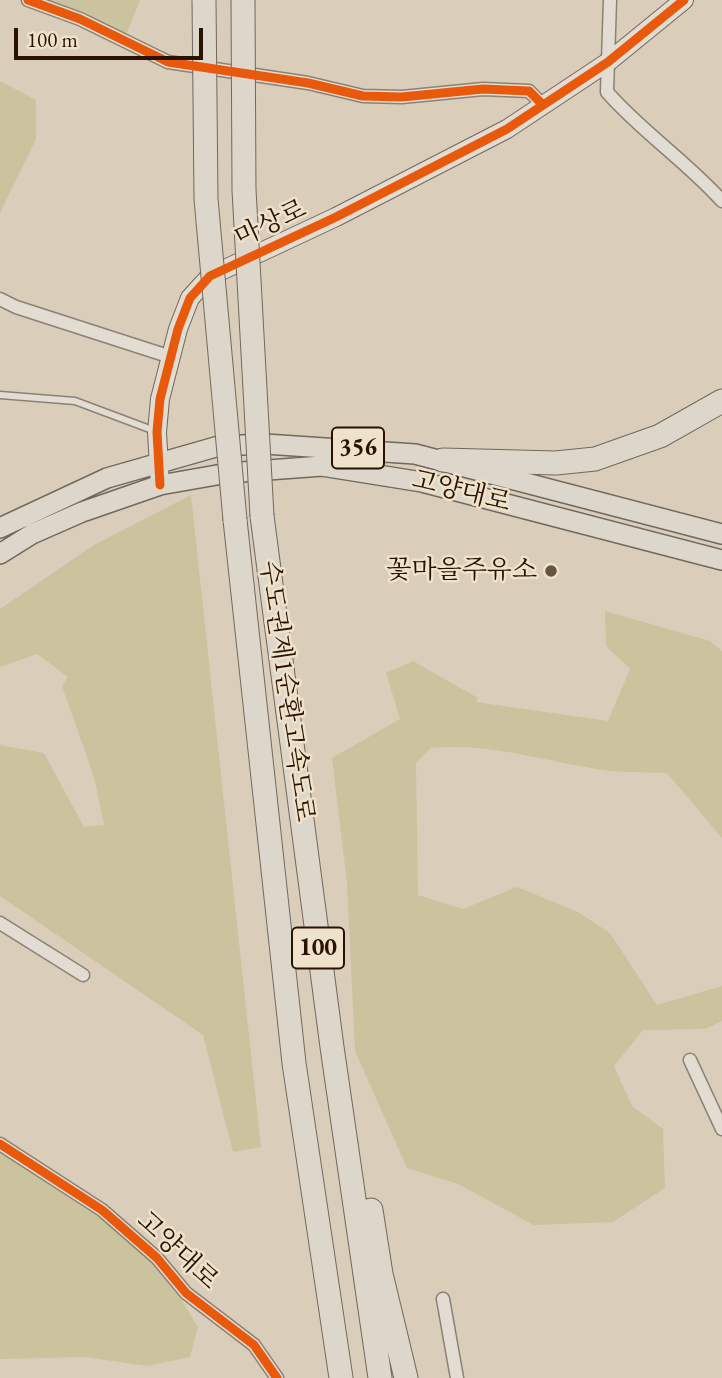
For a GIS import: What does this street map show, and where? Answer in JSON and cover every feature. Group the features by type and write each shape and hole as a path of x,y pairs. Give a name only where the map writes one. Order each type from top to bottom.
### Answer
{"highway":[{"name":"수도권제1순환고속도로","path":"204,0 206,199 235,520 293,1063 341,1378"},
{"name":"수도권제1순환고속도로","path":"243,0 244,190 262,516 332,1047 380,1378"},
{"path":"443,460 556,463 595,459 660,436 722,401"},
{"path":"332,1047 361,1151 381,1274 406,1378"}],"main road":[{"name":"고양대로","path":"0,528 63,496 107,478 219,446 265,444 386,450 443,460 722,534"},
{"name":"고양대로","path":"0,554 32,534 82,512 160,485 228,473 323,466 391,474 722,559"}],"street":[{"path":"28,0 80,19 168,62 308,83 363,96 402,97 483,89 530,91 543,105"},
{"path":"610,0 607,92 635,124 697,173 722,201"},
{"name":"마상로","path":"160,485 157,432 160,399 170,357 190,299 210,276 336,217 507,129 608,62 684,0"},
{"path":"0,299 16,307 170,357"},
{"path":"0,923 83,975"},
{"path":"690,1060 722,1129"},
{"name":"고양대로","path":"0,1144 102,1210 157,1258 186,1293 254,1345 278,1378"},
{"path":"443,1299 457,1378"}],"lane":[{"path":"0,395 75,401 157,432"}],"shaded area":[{"path":"40,0 140,0 126,35"},
{"path":"0,81 36,100 36,139 0,213"},
{"path":"191,495 261,1147 233,1152 203,1035 0,896 0,745 44,753 84,827 104,825 94,777 62,686 68,677 37,654 0,667 0,609 94,545"},
{"path":"605,611 710,641 722,651 722,838 667,773 605,770 514,753 452,747 431,748 416,763 418,895 463,909 517,887 578,912 610,933 657,1005 722,986 722,1021 705,1029 643,1030 614,1066 632,1106 663,1129 665,1188 613,1222 534,1225 458,1184 407,1168 355,1051 347,883 332,758 400,719 386,673 413,661 478,698 476,702 608,721 630,669 606,646"},
{"path":"0,1152 136,1242 181,1299 198,1327 190,1357 147,1366 85,1357 0,1359"}],"cycle path":[{"path":"28,0 80,19 168,62 308,83 363,96 402,97 483,89 529,91 543,105"},
{"path":"160,485 157,432 160,399 178,329 190,298 210,276 336,217 507,129 608,62 684,0"},
{"path":"0,1144 102,1210 157,1258 186,1293 254,1345 277,1378"}],"place":[{"name":"꽃마을주유소","path":"551,571"}]}
